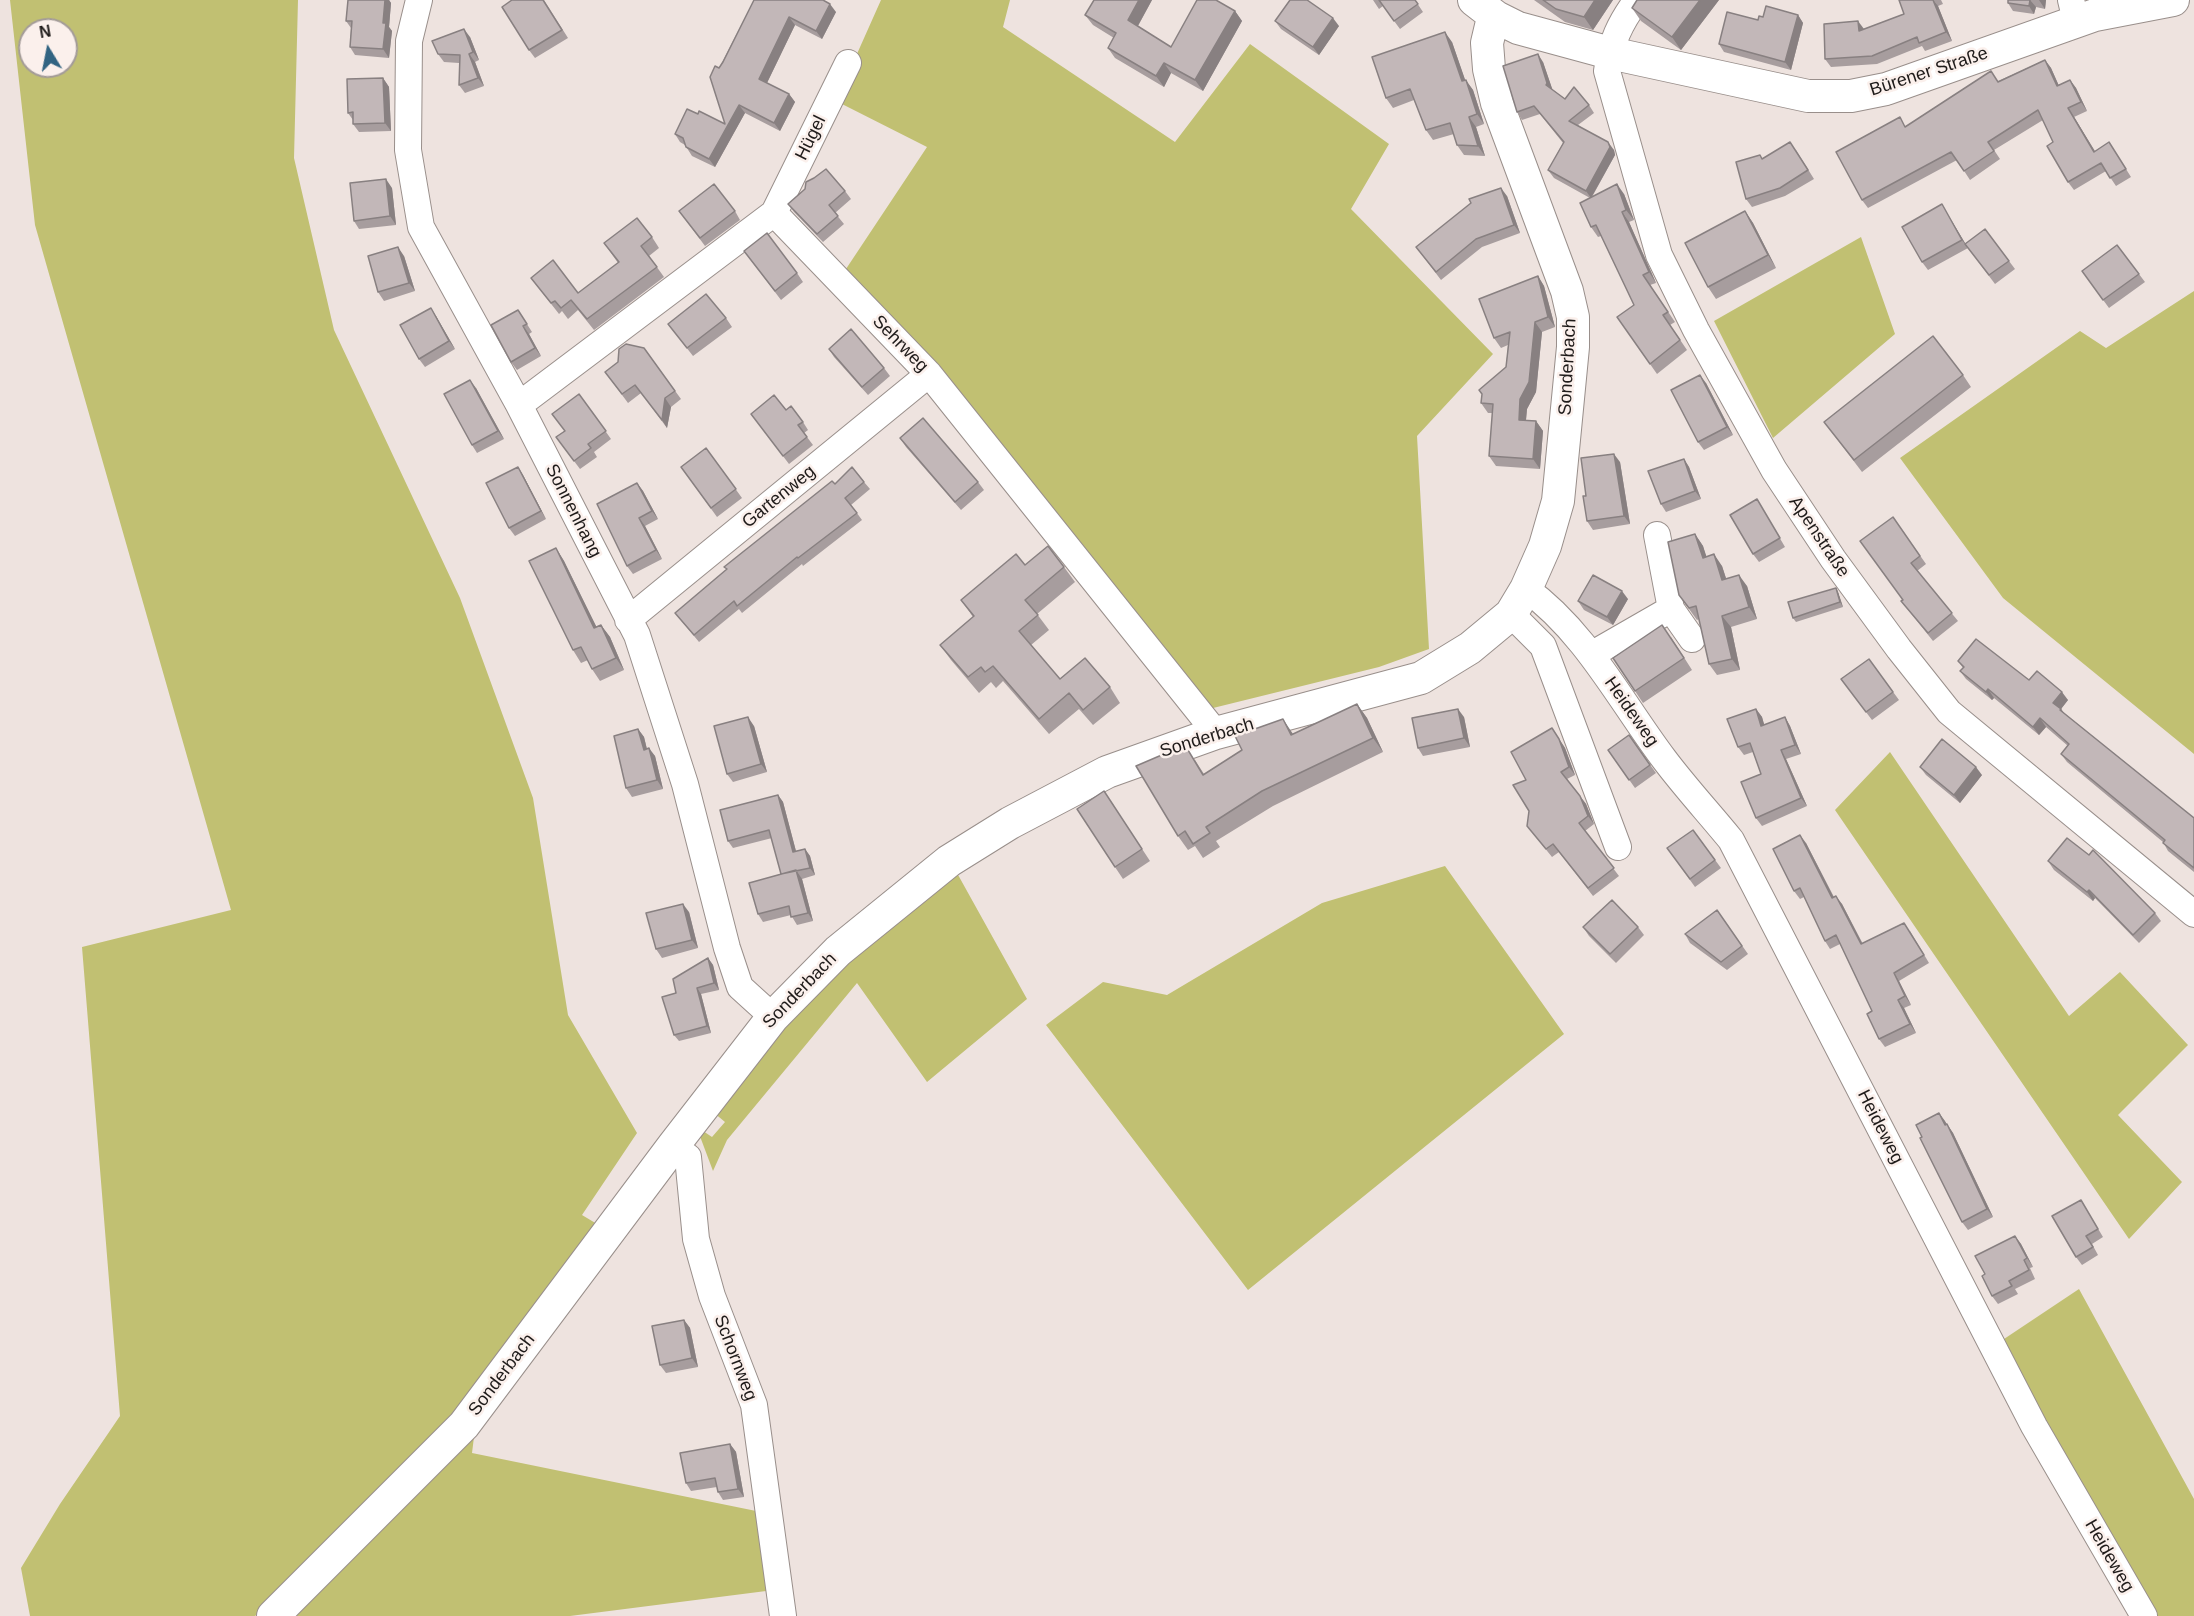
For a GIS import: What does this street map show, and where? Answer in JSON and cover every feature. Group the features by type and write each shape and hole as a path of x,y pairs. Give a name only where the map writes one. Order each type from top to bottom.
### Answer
{"street":[{"name":"Sonnenhang","path":"419,0 409,41 408,150 421,227 519,405 637,635 685,784 727,948 740,987 772,1017"},
{"path":"1610,53 1621,22 1637,0"},
{"name":"Bürener Straße","path":"1485,8 1518,28 1610,53 1808,96 1851,96 1886,89 2074,10 2095,15 2173,0"},
{"name":"Sonderbach","path":"273,1616 464,1425 772,1017 838,951 949,861 1010,823 1107,772 1216,734 1421,678 1470,648 1518,601 1545,546 1558,501 1569,389 1573,317 1567,291 1497,103 1489,69 1487,43 1491,26 1485,8"},
{"name":"Apenstraße","path":"1610,53 1607,71 1659,255 1696,330 1774,470 1833,559 1949,712 2194,914"},
{"name":"Hügel","path":"774,213 848,63"},
{"path":"519,405 774,213"},
{"name":"Sehrweg","path":"774,213 929,374 1216,734"},
{"name":"Gartenweg","path":"628,620 929,374"},
{"path":"1657,536 1671,609 1692,639"},
{"path":"1518,601 1543,646 1618,847"},
{"name":"Heideweg","path":"1518,601 1545,602 1591,655 1665,760 1731,840 2034,1426 2144,1616"},
{"path":"1591,655 1671,609"},
{"name":"Schornweg","path":"673,1146 688,1157 696,1239 712,1296 754,1405 783,1616"}],"shaded area":[{"path":"10,0 298,0 294,158 334,330 460,598 533,798 568,1015 637,1133 582,1215 597,1224 461,1413 255,1616 30,1616 21,1568 60,1504 120,1416 82,947 231,910 35,225 19,78 78,78 78,18 18,18 18,72"},
{"path":"881,0 1010,0 1003,27 1175,142 1250,44 1389,144 1351,209 1493,354 1417,436 1429,649 1379,667 1209,709 842,275 927,147 836,101"},
{"path":"1861,237 1895,334 1773,438 1714,321"},
{"path":"2194,291 2194,754 2003,598 1900,458 2080,331 2106,348"},
{"path":"1890,752 2069,1016 2120,972 2188,1045 2118,1115 2182,1182 2129,1239 1835,810"},
{"path":"1445,866 1564,1034 1248,1290 1046,1025 1103,982 1167,995 1322,903"},
{"path":"957,873 1027,999 927,1082 857,983 727,1140 713,1171 698,1131 700,1129 712,1137 725,1122 713,1112 781,1024 844,963"},
{"path":"2079,1289 2194,1499 2194,1616 2154,1616 2001,1341"},
{"path":"474,1437 472,1453 761,1512 774,1590 570,1616 290,1616"}],"building":[{"path":"348,0 385,0 383,23 386,23 383,49 350,47 352,21 346,21"},
{"path":"512,0 543,0 562,30 529,50 502,7"},
{"path":"754,0 823,0 830,4 816,31 789,17 759,79 789,94 774,123 739,105 709,159 686,147 683,138 675,134 687,109 698,114 699,111 725,124 710,77 715,66 719,68 723,62"},
{"path":"1094,0 1139,0 1128,20 1171,47 1197,0 1216,0 1235,11 1195,80 1164,63 1156,76 1108,48 1116,33 1085,15"},
{"path":"1290,0 1307,0 1333,18 1313,47 1275,21"},
{"path":"1379,0 1415,0 1418,4 1394,21"},
{"path":"1543,0 1595,0 1584,17 1556,9"},
{"path":"1637,0 1700,0 1672,37 1632,8"},
{"path":"1899,0 1933,0 1946,32 1919,43 1917,37 1872,56 1825,59 1824,24 1858,21 1859,31 1904,14"},
{"path":"2008,0 2030,0 2029,6 2008,3"},
{"path":"1766,6 1798,15 1785,62 1719,44 1727,12 1758,20 1759,16 1763,17"},
{"path":"464,29 473,52 469,54 478,78 459,85 460,55 438,54 432,41"},
{"path":"1445,32 1462,81 1466,80 1477,114 1469,117 1478,146 1457,145 1450,123 1426,130 1410,89 1386,98 1372,57"},
{"path":"1538,54 1546,85 1565,99 1574,87 1589,105 1569,121 1608,142 1610,147 1586,191 1548,170 1564,142 1534,106 1517,112 1503,66"},
{"path":"2045,60 2057,86 2070,80 2081,102 2068,108 2094,152 2109,142 2126,169 2110,178 2101,163 2068,182 2047,146 2053,142 2038,110 1988,142 1994,151 1964,171 1951,152 1862,200 1836,152 1900,117 1905,127 1991,71 1998,82"},
{"path":"383,78 385,123 353,124 353,112 348,113 347,79"},
{"path":"1790,142 1808,170 1780,188 1746,199 1736,162 1760,155 1762,159"},
{"path":"826,169 845,191 829,205 838,216 817,234 788,204 805,189 806,182"},
{"path":"386,179 390,216 354,221 350,183"},
{"path":"714,184 735,211 700,238 679,211"},
{"path":"1617,184 1626,210 1622,212 1649,272 1643,275 1668,312 1663,315 1680,340 1650,364 1617,317 1634,305 1596,225 1591,227 1580,203"},
{"path":"1501,188 1514,225 1476,239 1436,272 1416,247 1471,203 1469,199"},
{"path":"1942,204 1962,240 1922,262 1902,227"},
{"path":"1745,211 1768,255 1708,287 1685,243"},
{"path":"637,218 652,237 641,246 657,267 587,319 571,300 561,308 555,301 551,303 531,278 553,260 578,293 619,262 604,243"},
{"path":"1985,229 2009,261 1989,275 1965,244"},
{"path":"767,233 797,273 775,291 744,251"},
{"path":"2117,245 2139,274 2103,300 2082,271"},
{"path":"398,247 409,283 378,292 368,256"},
{"path":"1538,276 1548,317 1535,322 1529,382 1520,399 1519,420 1536,421 1533,459 1489,456 1493,404 1481,403 1482,394 1479,390 1506,367 1510,332 1494,338 1479,299"},
{"path":"706,294 726,318 687,348 668,324"},
{"path":"431,308 449,341 419,359 400,325"},
{"path":"518,310 527,324 523,326 535,348 511,362 491,325"},
{"path":"851,329 884,368 862,387 829,349"},
{"path":"1933,336 1963,375 1854,460 1824,422"},
{"path":"626,344 644,348 675,391 665,398 662,420 635,385 622,394 605,372 618,362 619,349"},
{"path":"1700,375 1727,427 1698,442 1671,390"},
{"path":"470,380 498,431 472,445 444,394"},
{"path":"579,394 606,431 588,444 591,448 574,461 556,437 565,431 552,414"},
{"path":"774,395 786,410 791,406 803,422 798,425 807,437 783,456 751,414"},
{"path":"923,418 978,482 955,502 900,438"},
{"path":"706,448 736,489 711,508 681,467"},
{"path":"1614,454 1624,516 1587,521 1581,458"},
{"path":"1684,459 1695,491 1661,504 1648,471"},
{"path":"518,467 541,511 509,528 486,483"},
{"path":"852,467 864,482 845,498 857,513 797,557 737,606 734,601 694,635 675,613 727,569 724,567 832,481 835,484"},
{"path":"637,483 652,511 639,518 656,550 627,566 597,504"},
{"path":"1757,499 1780,538 1753,554 1730,515"},
{"path":"1893,517 1920,556 1911,563 1952,613 1928,633 1901,601 1903,600 1860,541"},
{"path":"1695,534 1703,558 1714,554 1722,580 1739,575 1749,607 1722,616 1732,659 1709,664 1696,606 1689,608 1679,595 1668,542"},
{"path":"1048,546 1064,567 1025,600 1038,615 1019,631 1060,679 1085,658 1110,687 1083,710 1069,693 1039,719 993,666 985,672 981,667 968,677 940,645 974,616 961,600 1016,554 1025,565"},
{"path":"556,548 594,628 601,625 616,658 592,669 581,647 573,650 529,561"},
{"path":"1593,575 1622,591 1607,617 1578,601"},
{"path":"1836,588 1840,602 1793,618 1788,602"},
{"path":"1662,625 1684,658 1635,691 1613,658"},
{"path":"1976,639 2029,680 2037,671 2062,692 2053,703 2060,710 2194,818 2194,868 2163,843 2165,840 2061,754 2069,744 2040,718 2033,727 1988,689 1986,692 1960,671 1964,667 1958,661"},
{"path":"1869,659 1893,692 1866,712 1841,679"},
{"path":"1357,704 1373,738 1262,791 1206,827 1210,833 1193,844 1185,831 1178,836 1136,766 1185,745 1203,775 1242,750 1235,736 1283,719 1291,735"},
{"path":"1458,709 1464,738 1418,748 1412,718"},
{"path":"1756,709 1761,726 1785,717 1795,745 1781,750 1801,798 1756,818 1741,782 1761,774 1750,743 1738,747 1727,719"},
{"path":"748,717 761,764 727,774 714,726"},
{"path":"1552,728 1559,739 1569,767 1561,772 1580,796 1588,816 1579,823 1614,868 1588,888 1553,844 1546,849 1527,826 1529,811 1513,785 1526,780 1511,752"},
{"path":"638,729 644,750 649,748 657,780 626,788 614,736"},
{"path":"1629,735 1650,765 1629,780 1608,750"},
{"path":"1942,739 1976,767 1954,795 1920,767"},
{"path":"1104,791 1142,849 1115,867 1077,809"},
{"path":"778,795 793,852 805,849 810,868 781,874 769,830 728,841 720,810"},
{"path":"1693,830 1715,860 1690,879 1667,848"},
{"path":"1800,835 1832,898 1836,896 1861,944 1904,923 1924,955 1894,973 1905,996 1898,1000 1910,1024 1879,1039 1867,1014 1872,1011 1836,935 1825,941 1800,888 1794,891 1773,849"},
{"path":"2067,838 2089,855 2093,850 2155,913 2133,935 2089,890 2087,892 2048,861"},
{"path":"796,870 808,913 791,917 789,906 758,914 749,883"},
{"path":"1612,900 1638,927 1610,954 1583,927"},
{"path":"683,904 692,940 656,949 646,913"},
{"path":"1717,910 1742,946 1721,962 1685,934"},
{"path":"708,958 714,983 697,988 707,1026 674,1035 662,997 676,993 673,979"},
{"path":"1939,1113 1945,1125 1947,1124 1987,1209 1962,1222 1920,1138 1922,1137 1916,1125"},
{"path":"2081,1200 2098,1229 2086,1236 2093,1247 2076,1257 2052,1216"},
{"path":"2015,1236 2027,1258 2024,1260 2029,1270 2009,1281 2012,1286 1992,1296 1982,1276 1985,1274 1975,1256"},
{"path":"684,1320 692,1358 660,1365 652,1326"},
{"path":"730,1444 738,1489 718,1492 715,1478 686,1483 680,1453"}]}
